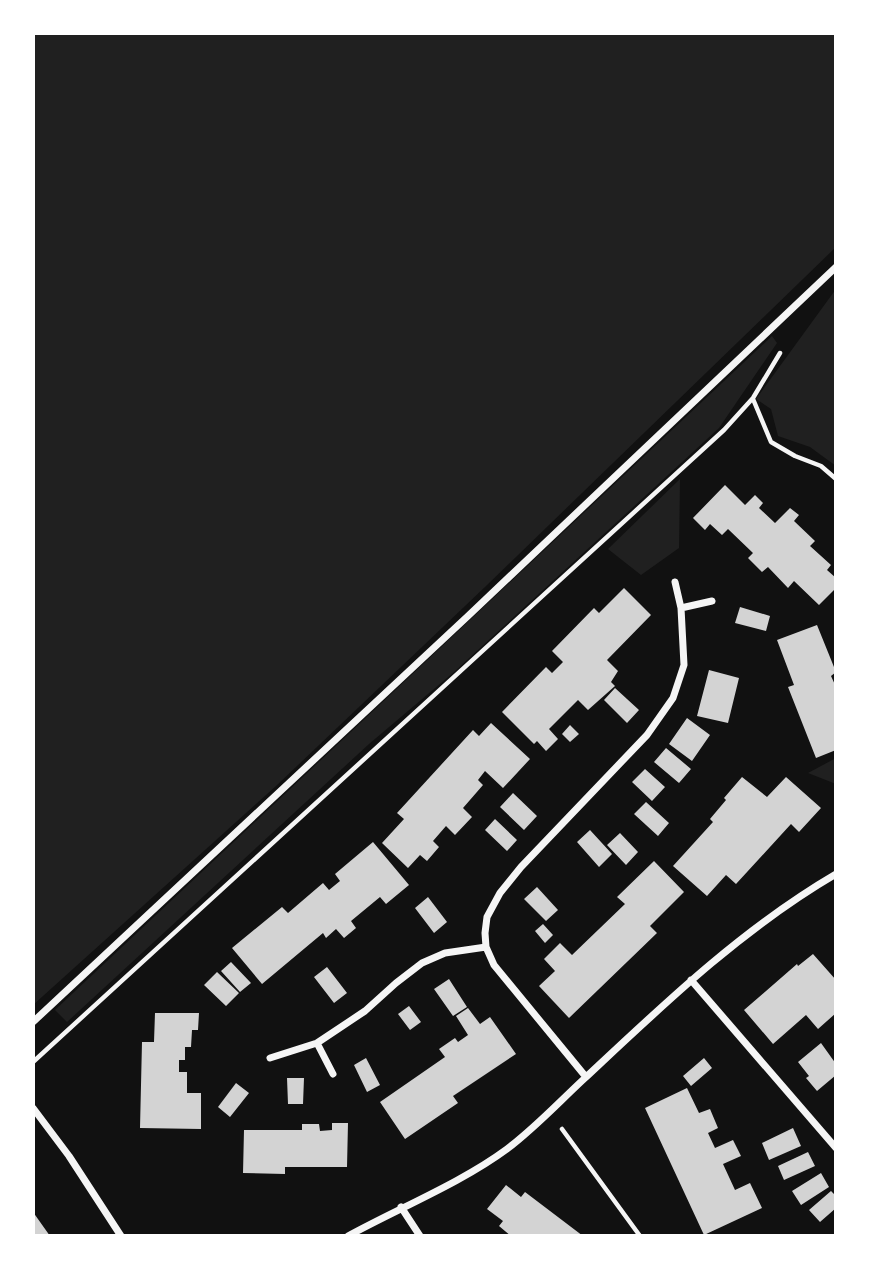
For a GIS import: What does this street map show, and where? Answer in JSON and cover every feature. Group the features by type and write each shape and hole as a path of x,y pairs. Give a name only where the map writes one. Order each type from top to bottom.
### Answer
{"street":[{"path":"33,1022 836,267"},
{"path":"586,1077 494,965 486,947 487,917 500,893 521,867 648,735 673,698 684,665 681,608 675,582"},
{"path":"681,608 712,601"},
{"path":"348,1236 450,1183 505,1150 549,1113 691,980 804,892 836,874"},
{"path":"270,1058 317,1043 365,1011 396,982 422,963 445,953 486,947"},
{"path":"691,980 836,1148"},
{"path":"317,1043 333,1074"},
{"path":"33,1108 69,1156 121,1236"},
{"path":"401,1207 420,1236"}],"path":[{"path":"33,1062 703,449 752,398 771,442 795,456 821,466 836,478"},
{"path":"549,1113 575,1144 640,1236"}],"shaded area":[{"path":"33,33 836,33 836,247 276,786 33,1005"},
{"path":"836,289 836,466 810,447 778,436 771,409 756,399"},
{"path":"772,336 777,343 719,428 454,672 369,744 67,1022 55,1010"},
{"path":"680,479 679,548 641,575 608,549"},
{"path":"836,758 836,784 808,773"}],"building":[{"path":"725,485 745,505 755,495 763,503 759,508 775,523 790,508 799,515 794,521 815,541 810,546 831,565 827,570 836,578 836,588 819,605 794,581 788,588 768,567 762,572 748,558 753,553 728,529 722,535 710,524 705,530 693,518"},
{"path":"624,588 651,615 607,660 618,671 611,682 615,686 588,710 578,700 549,729 558,739 546,751 537,741 534,744 502,712 546,667 552,673 563,662 552,651 594,608 599,613"},
{"path":"740,607 770,616 766,631 735,623"},
{"path":"817,625 836,672 831,676 836,687 836,750 816,758 788,687 794,685 777,640"},
{"path":"709,670 739,678 728,723 697,716"},
{"path":"615,688 639,710 627,723 604,700"},
{"path":"687,718 710,735 692,761 669,744"},
{"path":"491,723 530,759 503,788 485,771 478,780 483,785 463,808 472,817 455,835 446,826 433,841 439,847 427,861 420,855 408,868 382,843 404,819 397,813 473,730 479,736"},
{"path":"570,725 579,734 570,742 562,734"},
{"path":"666,748 691,769 679,783 654,762"},
{"path":"645,769 665,787 652,801 632,782"},
{"path":"742,777 767,797 786,777 821,808 799,832 791,824 736,884 726,875 707,896 673,866 713,822 710,819"},
{"path":"513,793 537,816 524,830 500,807"},
{"path":"646,802 669,823 658,836 634,814"},
{"path":"495,819 517,840 507,851 485,830"},
{"path":"590,830 612,854 599,867 577,842"},
{"path":"620,833 638,852 626,865 607,845"},
{"path":"373,842 409,885 386,904 380,897 351,921 356,928 344,938 336,929 326,938 323,933 262,984 232,948 282,907 288,913 323,883 329,890 340,881 335,874"},
{"path":"654,861 684,892 650,926 657,933 569,1018 539,986 555,971 544,959 560,943 572,955 625,904 617,897"},
{"path":"537,887 558,910 546,921 524,899"},
{"path":"428,897 447,922 434,933 415,908"},
{"path":"543,924 553,935 545,943 535,931"},
{"path":"813,954 836,980 836,1013 818,1029 806,1015 773,1044 744,1010 797,964 798,966"},
{"path":"231,962 251,983 240,992 221,971"},
{"path":"327,967 347,993 334,1003 314,977"},
{"path":"217,972 239,993 226,1006 204,985"},
{"path":"449,979 467,1007 453,1016 434,989"},
{"path":"409,1006 421,1022 410,1030 398,1014"},
{"path":"468,1008 480,1024 490,1017 516,1054 453,1096 458,1103 405,1139 380,1102 445,1057 439,1049 455,1038 458,1042 468,1035 456,1016"},
{"path":"155,1013 199,1013 198,1030 192,1030 191,1047 185,1047 185,1060 179,1060 179,1072 187,1072 187,1093 201,1093 201,1129 140,1128 142,1042 154,1042"},
{"path":"821,1043 836,1064 836,1075 817,1091 798,1062"},
{"path":"366,1058 380,1085 367,1092 354,1065"},
{"path":"704,1058 712,1068 691,1086 683,1076"},
{"path":"287,1078 304,1078 303,1104 288,1104"},
{"path":"236,1083 249,1093 230,1117 218,1107"},
{"path":"687,1088 699,1113 710,1109 718,1128 708,1133 715,1148 733,1140 741,1156 723,1164 735,1190 750,1183 762,1208 704,1235 645,1108"},
{"path":"332,1123 348,1123 347,1167 285,1167 285,1174 243,1173 244,1130 302,1130 302,1124 319,1124 320,1131 332,1130"},
{"path":"793,1128 801,1146 769,1160 762,1143"},
{"path":"808,1152 815,1166 784,1180 778,1166"},
{"path":"821,1173 829,1187 801,1205 792,1191"},
{"path":"506,1185 521,1197 525,1192 583,1236 511,1236 499,1226 503,1221 487,1209"},
{"path":"831,1191 836,1196 836,1208 820,1222 809,1210"},
{"path":"33,1212 50,1236 33,1236"}]}
